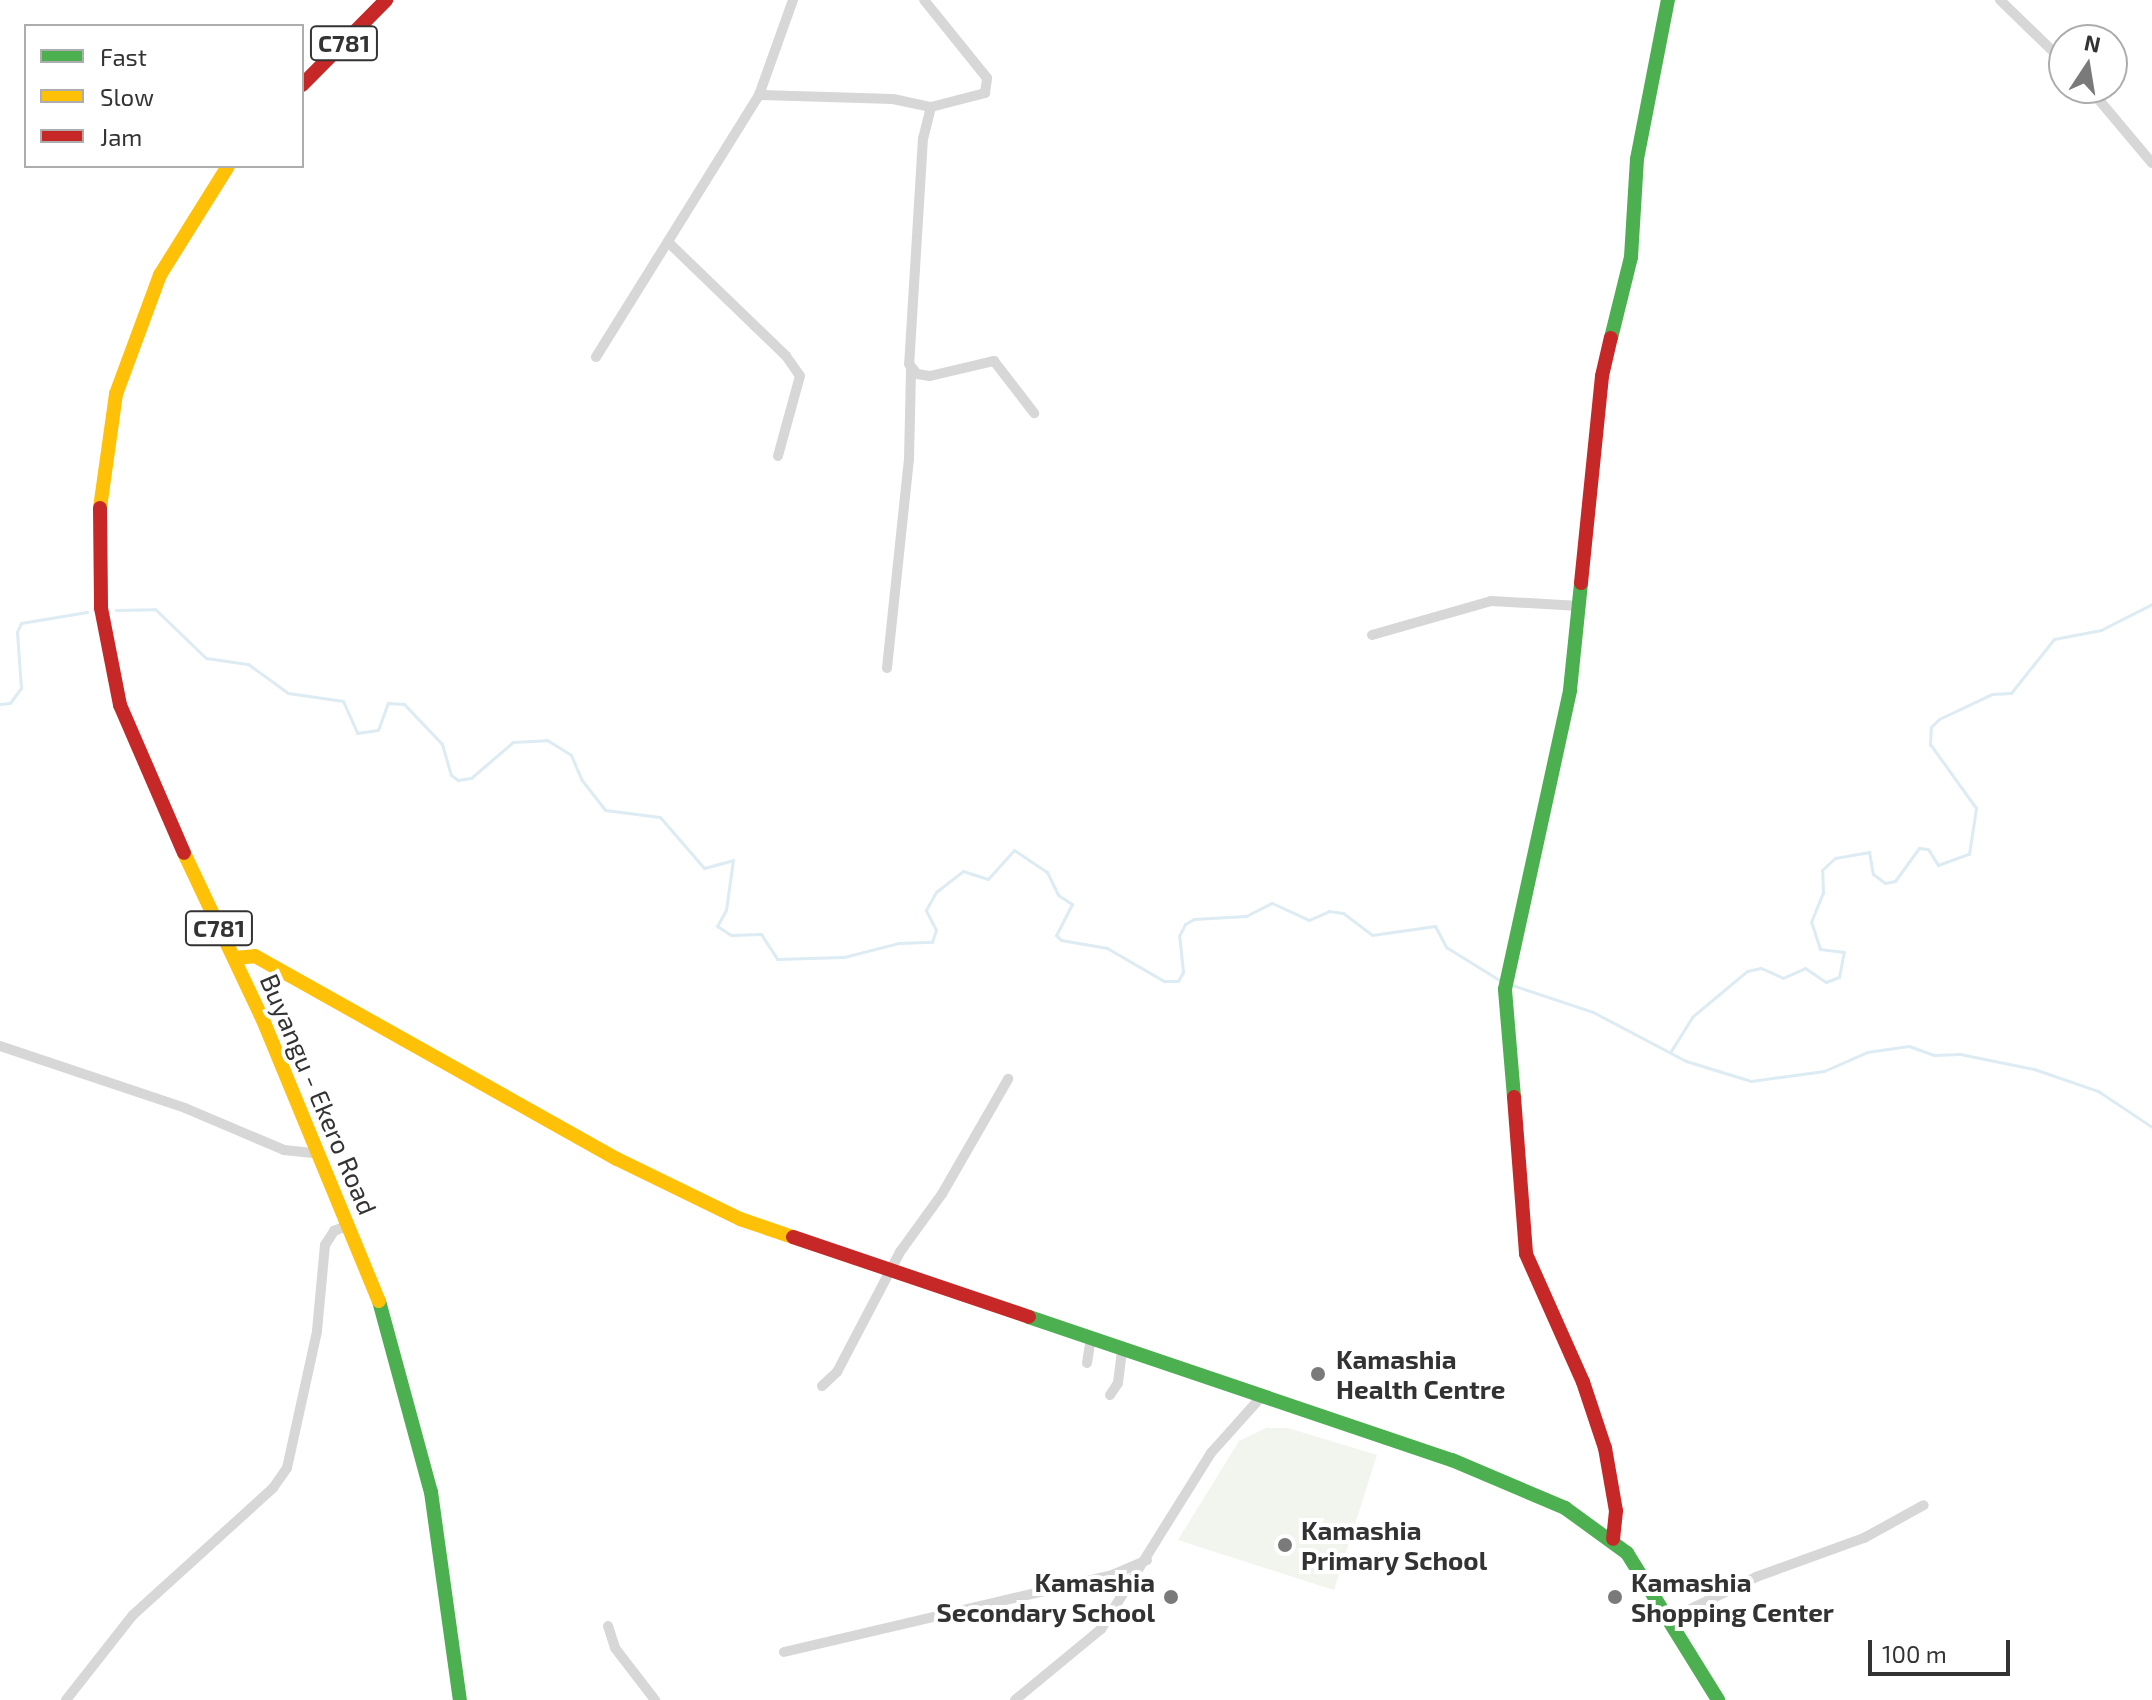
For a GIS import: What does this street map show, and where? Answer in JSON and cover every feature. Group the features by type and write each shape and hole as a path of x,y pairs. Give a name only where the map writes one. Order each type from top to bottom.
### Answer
{"street":[{"name":"C781","path":"304,83 386,0"},
{"path":"596,357 759,95 793,0"},
{"path":"759,95 893,99 931,107 982,95 990,82 924,0"},
{"path":"1613,1539 1615,1501 1605,1448 1583,1382 1526,1254 1506,982 1570,690 1602,376 1631,257 1637,159 1668,0"},
{"path":"2000,0 2048,46"},
{"path":"2102,104 2152,163"},
{"path":"887,668 909,459 912,265 923,138 931,107"},
{"name":"Buyangu - Ekero Road","path":"227,168 171,255 130,346 107,434 97,563 109,660 128,727 168,824 234,958 320,1154 378,1297 431,1492 460,1700"},
{"path":"668,242 786,356 800,376 778,456"},
{"path":"911,368 930,376 994,361 1034,413"},
{"path":"1372,635 1491,601 1580,606"},
{"path":"234,958 255,956 705,1204 1494,1476 1565,1508 1613,1539 1643,1574 1718,1700"},
{"path":"0,1046 149,1095 284,1150 320,1154"},
{"path":"822,1386 837,1372 891,1269 942,1194 1008,1079"},
{"path":"66,1700 133,1615 273,1488 287,1468 317,1331 325,1245 334,1231 349,1225"},
{"path":"1087,1363 1091,1338"},
{"path":"1110,1395 1118,1383 1122,1348"},
{"path":"1015,1700 1101,1629 1149,1559 1211,1453 1261,1397"},
{"path":"1670,1619 1756,1577 1864,1538 1924,1505"},
{"path":"784,1652 1112,1575 1149,1559"},
{"path":"608,1626 615,1648 655,1700"}],"shaded area":[{"path":"1266,1428 1288,1428 1377,1455 1334,1590 1178,1540 1239,1441"}],"waterway":[{"path":"1671,1051 1692,1017 1747,971 1761,968 1783,978 1805,968 1826,982 1839,977 1844,952 1820,949 1811,922 1823,893 1822,870 1835,858 1869,852 1873,874 1885,883 1895,881 1919,848 1928,849 1938,865 1969,854 1976,808 1930,744 1931,727 1939,719 1992,694 2011,693 2054,639 2101,630 2152,604"},
{"path":"116,610 155,609 206,658 248,664 288,693 343,701 357,733 378,730 388,703 404,704 442,744 451,775 458,780 471,778 513,742 547,740 571,755 581,779 605,810 660,817 704,868 733,860 726,910 717,926 731,935 761,934 777,959 844,957 899,943 932,942 936,930 926,910 936,892 963,871 988,879 1014,850 1047,872 1058,895 1072,904 1056,935 1061,940 1107,948 1164,981 1178,981 1183,972 1179,936 1185,924 1194,919 1246,916 1272,903 1309,920 1329,911 1343,913 1372,935 1435,926 1446,947 1501,981"},
{"path":"0,704 10,703 21,688 17,632 21,623 87,612"},
{"path":"1512,985 1593,1012 1686,1061 1751,1081 1824,1071 1867,1052 1909,1046 1934,1055 1960,1054 2034,1069 2098,1091 2152,1127"}],"traffic: fast":[{"path":"1611,338 1631,257 1637,159 1668,0"},
{"path":"1514,1097 1505,989 1570,690 1581,583"},
{"path":"379,1301 431,1492 460,1700"},
{"path":"1029,1317 1452,1460 1565,1508 1627,1553 1718,1700"}],"traffic: slow":[{"path":"100,508 116,394 160,275 227,168"},
{"path":"184,853 263,1020 379,1301"},
{"path":"234,958 255,956 617,1159 740,1219 793,1237"}],"traffic: jam":[{"path":"304,83 386,0"},
{"path":"1581,583 1602,376 1611,338"},
{"path":"100,508 101,608 120,705 184,853"},
{"path":"1514,1097 1526,1254 1583,1382 1605,1448 1616,1511 1613,1539"},
{"path":"793,1237 1029,1317"}],"place":[{"name":"Kamashia Health Centre","path":"1318,1374"},
{"name":"Kamashia Primary School","path":"1285,1545"},
{"name":"Kamashia Secondary School","path":"1171,1597"},
{"name":"Kamashia Shopping Center","path":"1615,1597"}]}
